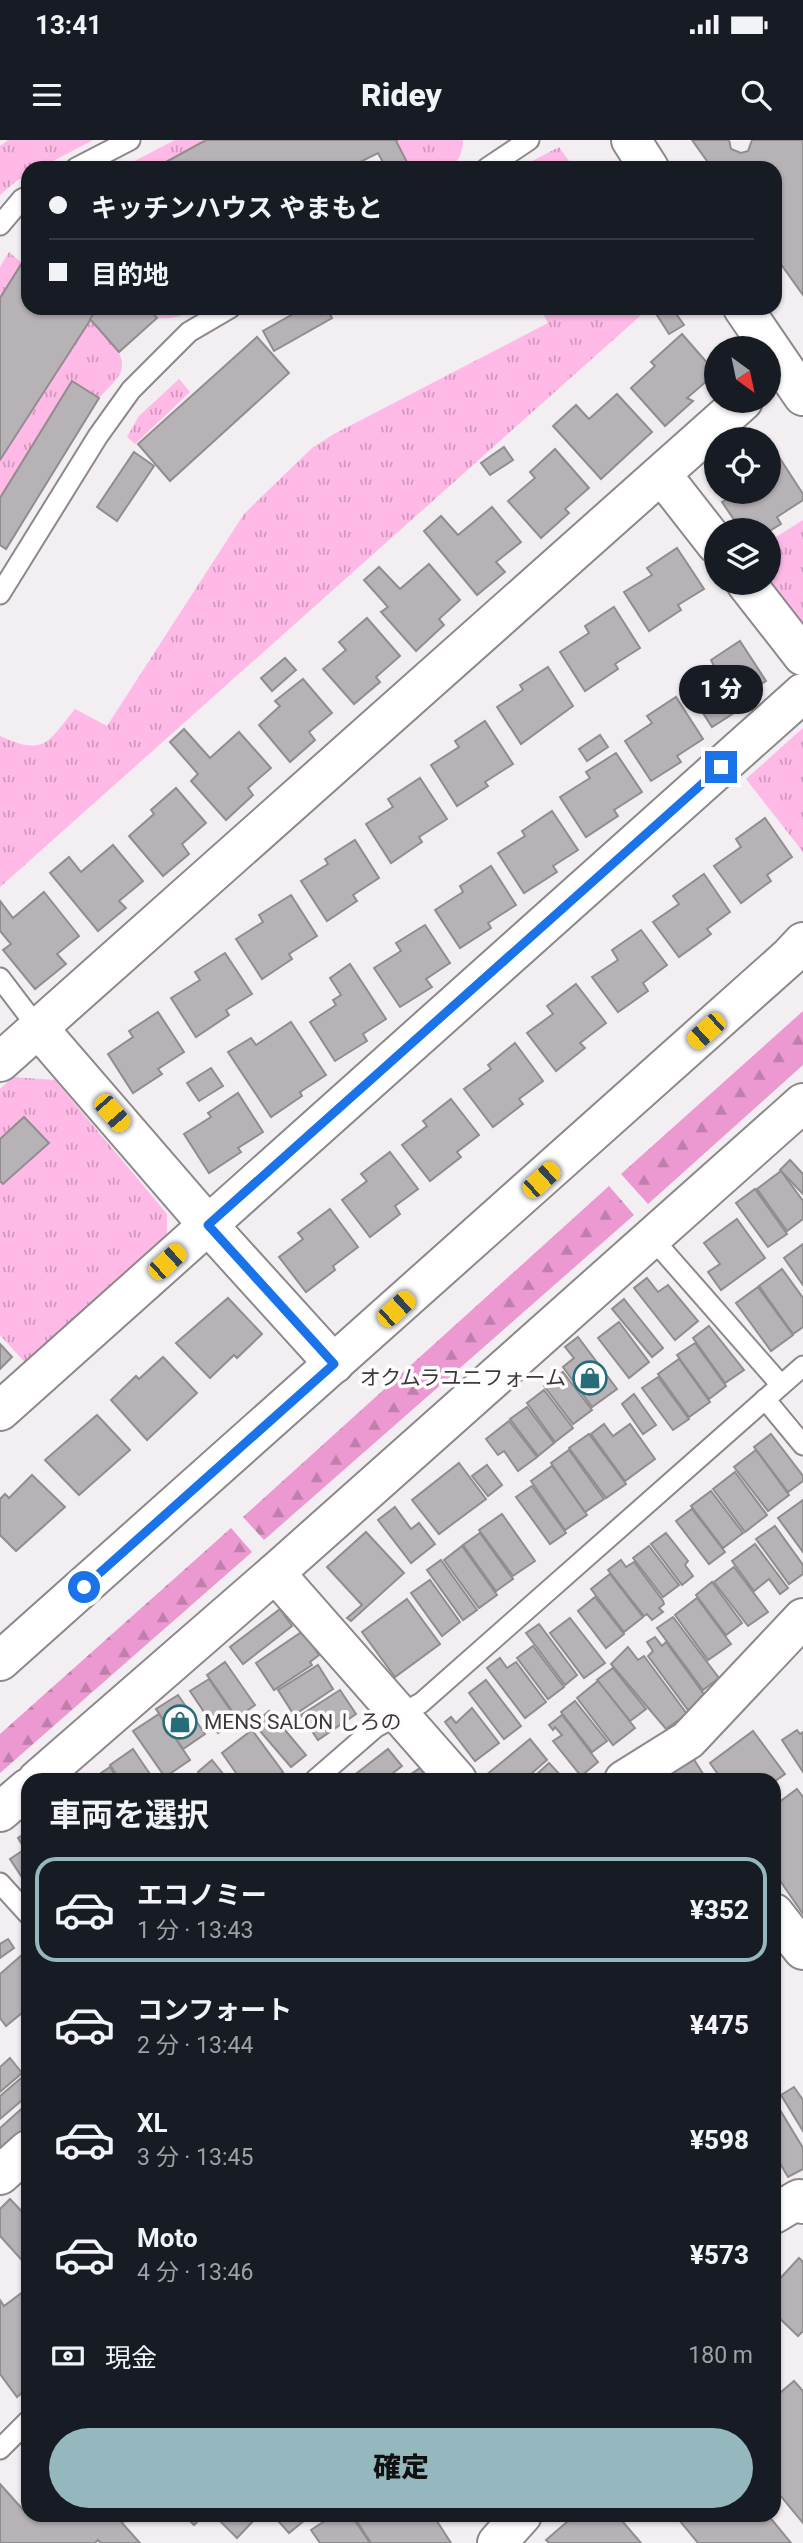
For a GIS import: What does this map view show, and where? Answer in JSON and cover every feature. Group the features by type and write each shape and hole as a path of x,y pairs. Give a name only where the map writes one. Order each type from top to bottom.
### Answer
{"street":[{"path":"631,140 644,161"},
{"path":"747,315 785,383"},
{"path":"0,1062 730,413"},
{"path":"662,475 704,529"},
{"path":"755,595 803,656"},
{"path":"0,1411 803,694"},
{"path":"0,1661 803,942"},
{"path":"38,1028 208,1225 334,1364"},
{"path":"45,1773 652,1238 798,1118"},
{"path":"275,1573 451,1773"},
{"path":"635,1773 688,1740 803,1618"},
{"path":"0,1812 21,1794"},
{"path":"781,1922 803,1950"},
{"path":"0,2175 21,2156"},
{"path":"781,2210 799,2199 803,2204"},
{"path":"497,2543 516,2522"}],"lane":[{"path":"90,161 131,140"},
{"path":"495,155 529,140"},
{"path":"0,225 21,205"},
{"path":"0,594 76,471 131,390 189,332 218,315"},
{"path":"0,978 38,1028"},
{"path":"652,1238 781,1385"},
{"path":"323,1773 376,1727 421,1703 803,1366"},
{"path":"765,1399 803,1445"},
{"path":"0,1883 21,1906"},
{"path":"0,2449 21,2428"}],"green space":[{"path":"8,140 93,140 53,161 21,161 21,178 0,195 0,146"},
{"path":"175,140 206,140 168,161 134,161"},
{"path":"463,140 462,151 456,161 406,161 396,141"},
{"path":"559,147 569,161 532,161"},
{"path":"9,252 21,262 0,298 0,267"},
{"path":"154,315 181,315 172,318 157,318"},
{"path":"544,315 641,315 0,887 0,736 27,745 44,743 75,709 107,726 244,514 312,448 548,323"},
{"path":"90,319 121,357 119,375 99,398 72,381 0,498 0,460"},
{"path":"179,379 190,392 135,444 127,437 139,416"},
{"path":"803,520 803,633 776,595 781,595 781,534"},
{"path":"803,728 803,852 746,779"},
{"path":"803,1011 803,1065 648,1204 621,1174"},
{"path":"13,1077 55,1080 167,1214 167,1247 30,1368 0,1335 0,1089"},
{"path":"609,1186 634,1215 264,1540 243,1517"},
{"path":"231,1528 252,1552 0,1773 0,1734"}],"building":[{"path":"206,140 398,140 396,141 406,161 382,161 378,153 362,161 168,161"},
{"path":"692,140 729,140 731,149 741,153 748,151 752,140 803,140 803,295 782,266 782,161 707,161"},
{"path":"21,265 21,315 93,315 0,460 0,298"},
{"path":"93,315 154,315 157,318 119,352 90,319"},
{"path":"292,315 330,315 332,318 274,351 263,331"},
{"path":"657,315 677,315 684,325 669,334"},
{"path":"682,334 704,359 704,383 687,398 693,401 665,426 631,388 655,366 651,362"},
{"path":"257,337 289,373 170,481 138,444"},
{"path":"72,381 99,398 6,549 0,545 0,498"},
{"path":"617,394 652,432 601,479 553,426 576,405 589,419"},
{"path":"504,447 513,460 490,475 481,463"},
{"path":"555,449 589,488 565,509 569,513 541,538 508,501 535,478 530,472"},
{"path":"134,452 154,466 117,521 97,507"},
{"path":"781,460 803,494 803,500 778,518 733,518 723,504 781,504"},
{"path":"492,507 521,542 496,562 505,572 477,595 424,531 441,516 458,535"},
{"path":"677,548 704,589 678,605 681,610 649,631 624,592 652,575 647,568"},
{"path":"429,564 460,600 439,619 444,625 416,651 381,612 388,607 364,580 379,567 400,589"},
{"path":"614,607 640,648 615,664 618,669 585,691 560,652 589,633 585,626"},
{"path":"367,618 400,656 376,677 380,682 354,704 323,669 346,650 339,642"},
{"path":"740,641 766,681 740,698 745,706 712,727 685,685 714,666 711,660"},
{"path":"285,658 296,670 272,691 261,678"},
{"path":"548,667 573,706 521,744 497,707 523,690 520,685"},
{"path":"303,679 332,713 309,732 315,740 290,762 259,725 280,706 275,701"},
{"path":"676,697 703,739 677,756 681,762 651,781 625,741 652,723 647,716"},
{"path":"485,721 513,764 485,782 488,786 457,806 431,765 459,747 455,741"},
{"path":"184,729 210,758 239,732 271,768 248,788 253,795 226,820 191,781 198,774 170,742"},
{"path":"600,735 608,747 587,761 579,749"},
{"path":"616,753 642,792 614,810 618,816 586,837 560,797 590,778 586,772"},
{"path":"420,778 447,819 419,837 422,842 391,863 366,824 393,807 388,799"},
{"path":"176,788 206,823 182,844 189,854 163,876 129,836 154,814 151,810"},
{"path":"552,811 578,850 553,866 557,872 524,893 498,853 525,836 522,831"},
{"path":"765,818 792,857 767,875 771,881 741,903 714,866 741,847 736,839"},
{"path":"355,840 379,878 353,895 357,901 327,921 301,881 328,864 325,859"},
{"path":"113,845 143,881 119,901 126,908 98,931 50,873 69,857 81,872"},
{"path":"491,866 516,905 488,923 491,928 460,948 435,910 463,892 460,886"},
{"path":"704,874 730,912 707,929 711,934 679,957 653,922 679,904 673,896"},
{"path":"44,892 79,936 57,954 66,964 35,989 3,950 11,944 0,931 0,901 13,918"},
{"path":"291,895 317,936 289,954 292,959 262,979 236,939 263,922 259,915"},
{"path":"425,925 450,963 426,979 432,987 400,1007 374,968 401,951 396,943"},
{"path":"641,930 667,965 643,983 648,991 618,1012 592,977 618,960 612,950"},
{"path":"225,953 252,994 226,1010 229,1015 196,1037 171,998 200,980 195,972"},
{"path":"350,964 386,1019 363,1034 367,1041 335,1061 310,1022 336,1005 333,1000 341,995 330,978"},
{"path":"576,984 606,1023 580,1043 585,1048 556,1071 527,1033 553,1014 547,1006"},
{"path":"158,1012 184,1052 158,1069 162,1074 133,1093 108,1054 133,1037 129,1031"},
{"path":"291,1022 326,1075 300,1092 302,1096 271,1117 228,1052 251,1038 256,1045"},
{"path":"515,1043 543,1081 519,1099 523,1104 493,1127 464,1089 491,1069 488,1065"},
{"path":"211,1068 223,1086 199,1101 187,1083"},
{"path":"238,1093 263,1132 238,1148 241,1152 209,1173 184,1134 211,1117 208,1113"},
{"path":"451,1099 479,1135 457,1152 461,1157 430,1181 402,1145 427,1126 423,1121"},
{"path":"24,1117 49,1143 3,1184 0,1181 0,1139"},
{"path":"390,1152 418,1189 395,1206 400,1214 370,1237 342,1200 367,1181 361,1174"},
{"path":"790,1160 803,1174 803,1194 780,1170"},
{"path":"781,1171 803,1201 803,1219 787,1231 757,1189"},
{"path":"755,1189 787,1234 768,1247 736,1203"},
{"path":"330,1209 358,1247 333,1266 335,1270 306,1292 279,1257 303,1239 298,1233"},
{"path":"737,1219 765,1258 721,1290 708,1272 720,1264 704,1243"},
{"path":"803,1244 803,1285 784,1258"},
{"path":"782,1269 803,1298 803,1327 793,1334 759,1286"},
{"path":"647,1278 658,1292 668,1285 698,1321 675,1340 634,1288"},
{"path":"758,1287 793,1335 771,1351 736,1303"},
{"path":"228,1298 262,1334 237,1358 234,1355 210,1378 176,1343"},
{"path":"624,1299 663,1348 652,1357 612,1309"},
{"path":"619,1322 649,1362 629,1378 598,1338"},
{"path":"709,1326 744,1370 725,1383 693,1338"},
{"name":"オクムラユニフォーム","path":"578,1337 617,1389 592,1407 563,1367 574,1358 565,1347"},
{"path":"695,1343 726,1386 709,1399 677,1355"},
{"path":"0,1344 12,1357 0,1369"},
{"path":"163,1357 197,1393 147,1440 111,1400 136,1376 139,1379"},
{"path":"679,1359 710,1402 689,1417 658,1374"},
{"path":"563,1372 592,1410 573,1424 544,1386"},
{"path":"658,1377 689,1419 673,1430 642,1388"},
{"path":"544,1390 573,1428 555,1442 527,1403"},
{"path":"634,1394 656,1425 643,1434 622,1404"},
{"path":"527,1407 554,1443 538,1456 510,1419"},
{"path":"97,1415 130,1450 79,1495 45,1460"},
{"path":"509,1421 537,1457 518,1471 504,1451 498,1455 486,1439"},
{"path":"604,1424 613,1436 630,1424 655,1459 625,1481 591,1434"},
{"path":"589,1434 626,1484 606,1498 569,1448"},
{"path":"771,1434 803,1476 803,1481 788,1492 754,1447"},
{"path":"569,1450 604,1499 585,1512 551,1463"},
{"path":"756,1450 789,1495 768,1511 734,1467"},
{"path":"459,1463 486,1499 439,1534 412,1500"},
{"path":"487,1465 502,1485 488,1496 472,1476"},
{"path":"552,1466 587,1515 565,1530 531,1481"},
{"path":"735,1472 767,1515 745,1532 713,1489"},
{"path":"32,1475 65,1507 16,1551 0,1535 0,1499 5,1494 9,1498"},
{"path":"532,1486 566,1533 550,1544 516,1497"},
{"path":"711,1491 743,1533 723,1548 691,1506"},
{"path":"803,1500 803,1552 778,1518"},
{"path":"395,1507 411,1529 419,1523 435,1544 411,1563 378,1520"},
{"path":"692,1509 725,1552 709,1564 676,1521"},
{"path":"502,1514 535,1561 513,1576 479,1530"},
{"path":"775,1526 803,1565 803,1574 789,1584 756,1539"},
{"path":"366,1532 404,1573 351,1621 347,1618 362,1605 327,1567"},
{"path":"480,1533 513,1579 496,1591 463,1545"},
{"path":"666,1533 688,1561 685,1565 693,1576 682,1585 651,1544"},
{"path":"755,1544 788,1588 780,1594 769,1579 754,1591 732,1561"},
{"path":"462,1546 497,1595 479,1608 444,1560"},
{"path":"649,1546 679,1585 663,1597 633,1558"},
{"path":"441,1560 477,1610 463,1620 427,1570"},
{"path":"621,1560 626,1567 634,1562 663,1601 664,1604 659,1608 663,1612 652,1620 647,1614 644,1616 608,1570"},
{"path":"734,1567 768,1612 748,1626 714,1582"},
{"path":"610,1574 643,1617 624,1632 591,1589"},
{"path":"430,1580 460,1622 442,1636 411,1593"},
{"path":"712,1582 742,1623 726,1635 696,1595"},
{"path":"595,1597 624,1634 606,1648 578,1611"},
{"path":"697,1598 731,1644 708,1660 675,1615"},
{"path":"407,1599 440,1644 395,1677 362,1632"},
{"path":"280,1609 292,1626 243,1664 230,1647"},
{"path":"673,1617 719,1678 703,1690 657,1628"},
{"path":"570,1618 605,1663 584,1678 550,1633"},
{"path":"539,1624 577,1675 565,1685 526,1633"},
{"path":"303,1631 319,1655 310,1662 312,1665 274,1690 256,1663"},
{"path":"655,1637 662,1646 666,1642 706,1697 688,1710 648,1656 653,1651 647,1642"},
{"path":"533,1646 564,1687 548,1699 517,1658"},
{"path":"628,1647 638,1660 644,1656 687,1714 666,1729 611,1664"},
{"path":"500,1658 507,1668 516,1662 546,1702 525,1718 487,1668"},
{"path":"225,1662 255,1705 237,1718 207,1675"},
{"path":"318,1665 333,1689 294,1715 278,1690"},
{"path":"613,1668 646,1709 630,1721 597,1680"},
{"path":"209,1679 237,1720 218,1733 190,1691"},
{"path":"486,1680 521,1726 504,1739 469,1693"},
{"path":"598,1681 635,1728 613,1745 577,1698"},
{"path":"340,1690 356,1714 318,1740 301,1715"},
{"name":"MENS SALON しろの","path":"178,1695 205,1734 183,1749 156,1709"},
{"path":"575,1701 607,1741 592,1752 561,1712"},
{"path":"472,1708 499,1743 475,1761 445,1722 451,1717 456,1723"},
{"path":"269,1711 306,1755 291,1767 254,1724"},
{"path":"159,1714 190,1760 171,1773 162,1773 133,1731"},
{"path":"562,1715 598,1762 585,1773 579,1773 553,1741 562,1735 549,1725"},
{"path":"252,1730 283,1772 236,1773 222,1753"},
{"path":"797,1730 800,1734 803,1732 803,1772 782,1740"},
{"path":"753,1731 785,1774 781,1777 781,1773 717,1773 710,1763"},
{"path":"530,1739 547,1760 532,1773 489,1773"},
{"path":"133,1749 149,1773 115,1773 110,1765"},
{"path":"388,1749 402,1766 393,1773 357,1773"},
{"path":"693,1758 703,1773 671,1773"},
{"path":"212,1760 222,1773 199,1773"},
{"path":"549,1763 558,1773 538,1773"},
{"path":"110,1767 114,1773 101,1773"},
{"path":"797,1789 803,1797 803,1914 781,1882 781,1801"},
{"path":"21,1852 21,1876 10,1859"},
{"path":"8,1939 14,1948 0,1958 0,1944"},
{"path":"21,1956 21,2014 6,2026 0,2018 0,1974"},
{"path":"10,2058 21,2074 0,2092 0,2067"},
{"path":"21,2078 21,2101 0,2119 0,2096"},
{"path":"794,2087 803,2100 803,2131 781,2095"},
{"path":"21,2109 21,2132 0,2151 0,2128"},
{"path":"781,2112 803,2148 803,2169 788,2177 781,2165"},
{"path":"10,2199 21,2211 21,2259 0,2236 0,2209"},
{"path":"799,2258 803,2262 803,2331 798,2336 781,2320 781,2277"},
{"path":"21,2293 21,2394 17,2397 0,2374 0,2300 4,2306"},
{"path":"794,2381 803,2391 803,2523 781,2496 781,2392"},
{"path":"0,2484 21,2508 21,2522 123,2522 140,2543 101,2543 98,2540 95,2543 0,2543"},
{"path":"221,2522 252,2522 237,2538"},
{"path":"279,2522 302,2522 289,2533"},
{"path":"323,2522 356,2522 370,2543 320,2543 311,2530"},
{"path":"357,2522 438,2522 451,2543 371,2543"},
{"path":"567,2522 623,2522 641,2543 549,2543 546,2540"},
{"path":"681,2522 774,2522 791,2543 698,2543"}],"place":[{"name":"オクムラユニフォーム","path":"590,1378"},
{"name":"MENS SALON しろの","path":"180,1722"}],"route":[{"path":"84,1587 334,1364 208,1225 721,767"}]}
